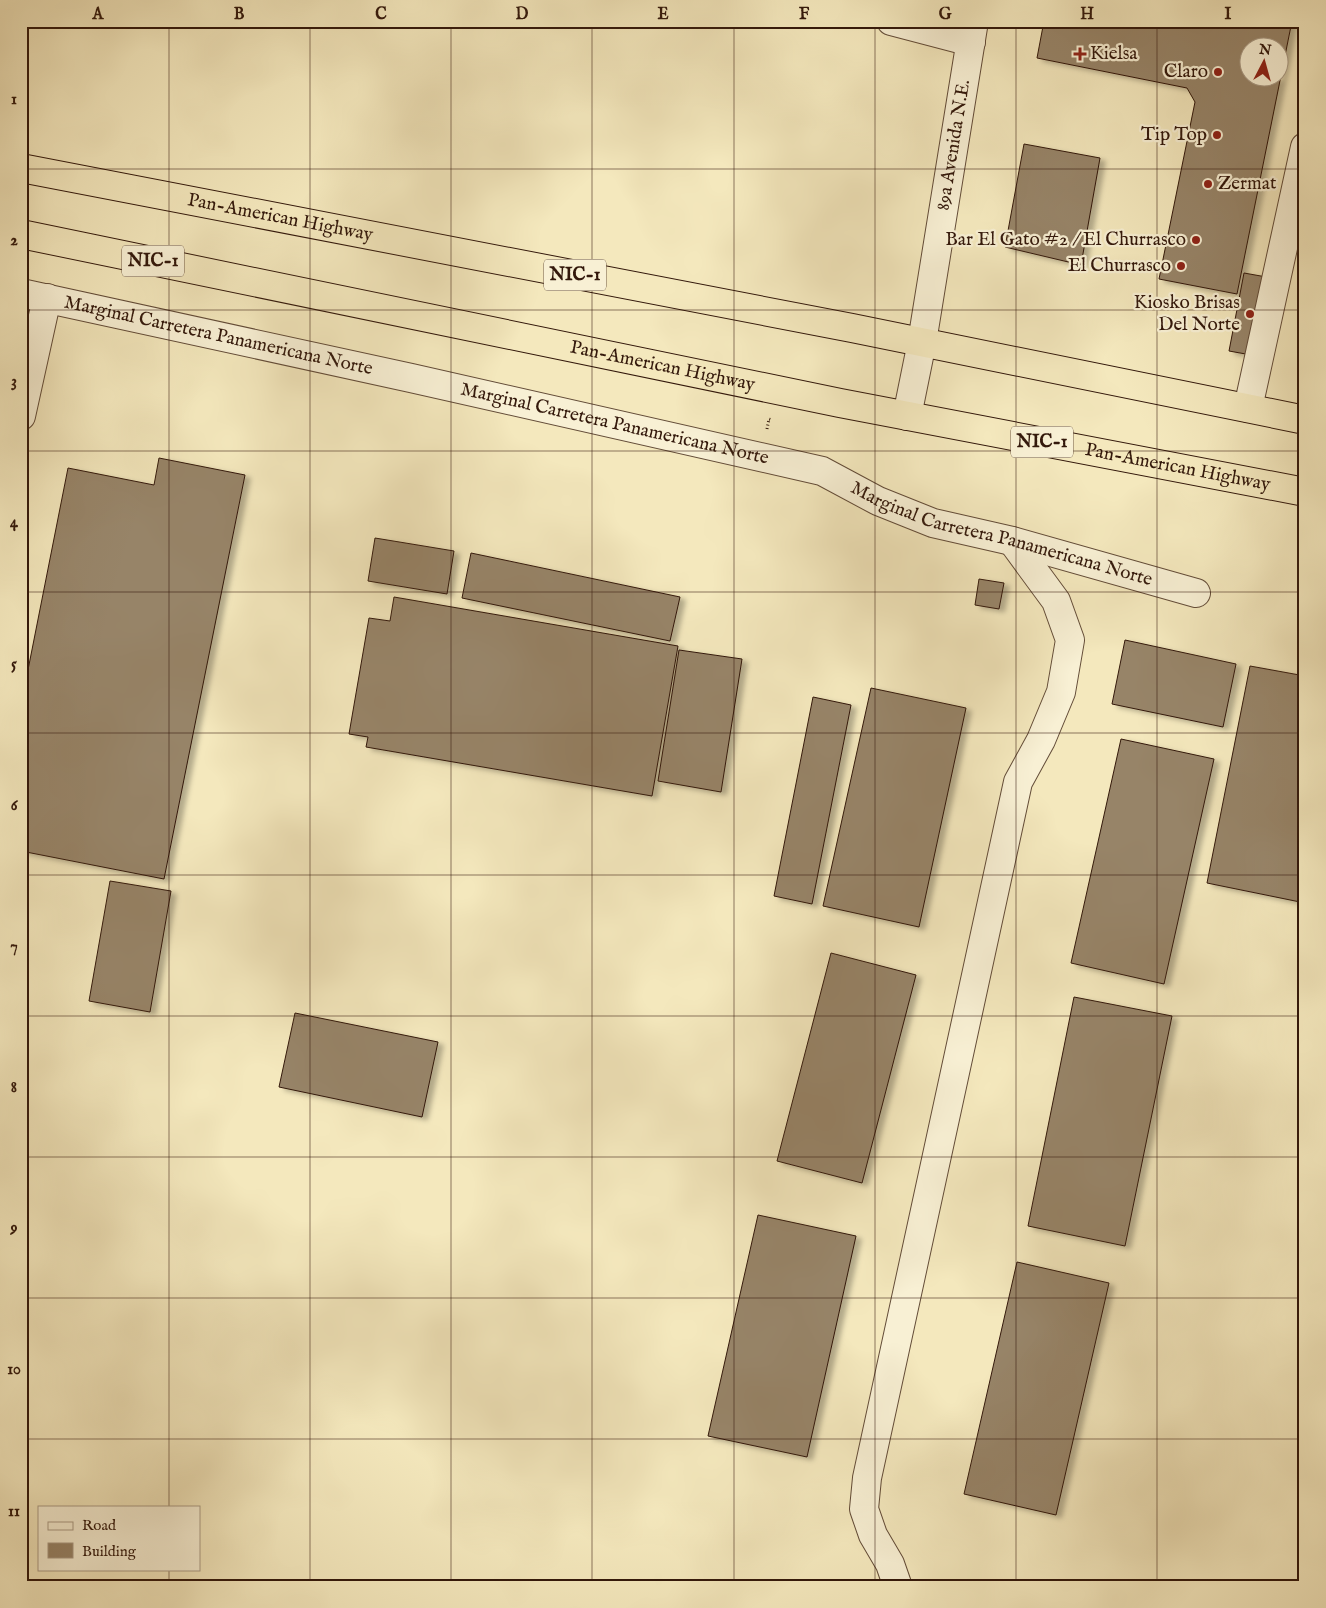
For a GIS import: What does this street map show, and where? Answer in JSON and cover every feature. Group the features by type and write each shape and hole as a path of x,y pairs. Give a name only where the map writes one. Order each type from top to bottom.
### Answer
{"highway":[{"name":"Pan-American Highway","path":"21,168 922,342 1305,420"},
{"name":"Pan-American Highway","path":"21,234 830,401 1305,492"}],"street":[{"path":"892,21 972,32"},
{"name":"89a Avenida N.E.","path":"907,416 922,342 972,32"},
{"path":"1248,408 1305,147"},
{"path":"21,416 34,296"},
{"name":"Marginal Carretera Panamericana Norte","path":"34,296 822,470 878,501 933,523 1012,541 1196,593"},
{"path":"898,1587 890,1564 873,1535 864,1509 867,1478 1018,782 1041,740 1061,692 1070,640 1056,601 1012,541"}],"path":[{"path":"761,456 769,419 778,421"}],"building":[{"path":"1044,21 1292,21 1288,41 1288,38 1238,38 1238,88 1279,88 1237,294 1159,279 1195,102 1187,88 1037,58"},
{"path":"1024,144 1100,158 1081,265 1005,247"},
{"name":"Kiosko Brisas Del Norte","path":"1244,273 1272,278 1257,356 1229,351"},
{"path":"159,458 245,475 164,879 21,851 21,684 25,685 68,468 154,485"},
{"path":"375,538 454,551 447,594 368,581"},
{"path":"471,553 680,597 670,641 462,598"},
{"path":"979,579 1004,583 999,609 975,605"},
{"path":"394,597 678,646 652,796 366,747 368,737 349,734 369,618 390,621"},
{"path":"1125,640 1236,664 1223,727 1112,704"},
{"path":"679,650 742,659 721,792 658,781"},
{"path":"1250,666 1305,676 1305,903 1207,883"},
{"path":"871,688 966,708 919,927 823,906"},
{"path":"813,697 851,705 812,904 774,896"},
{"path":"1121,739 1214,759 1164,984 1071,963"},
{"path":"110,881 171,891 150,1012 89,1001"},
{"path":"831,953 916,975 862,1183 777,1161"},
{"path":"1074,997 1172,1016 1125,1246 1028,1226"},
{"path":"295,1013 438,1042 422,1117 279,1087"},
{"path":"758,1215 856,1236 807,1457 708,1436"},
{"path":"1017,1262 1109,1283 1056,1515 964,1494"}],"place":[{"name":"Kielsa","path":"1080,54"},
{"name":"Claro","path":"1218,72"},
{"name":"Tip Top","path":"1217,135"},
{"name":"Zermat","path":"1208,184"},
{"name":"Bar El Gato #2 / El Churrasco","path":"1196,240"},
{"name":"El Churrasco","path":"1181,266"},
{"name":"Kiosko Brisas Del Norte","path":"1250,314"}]}
